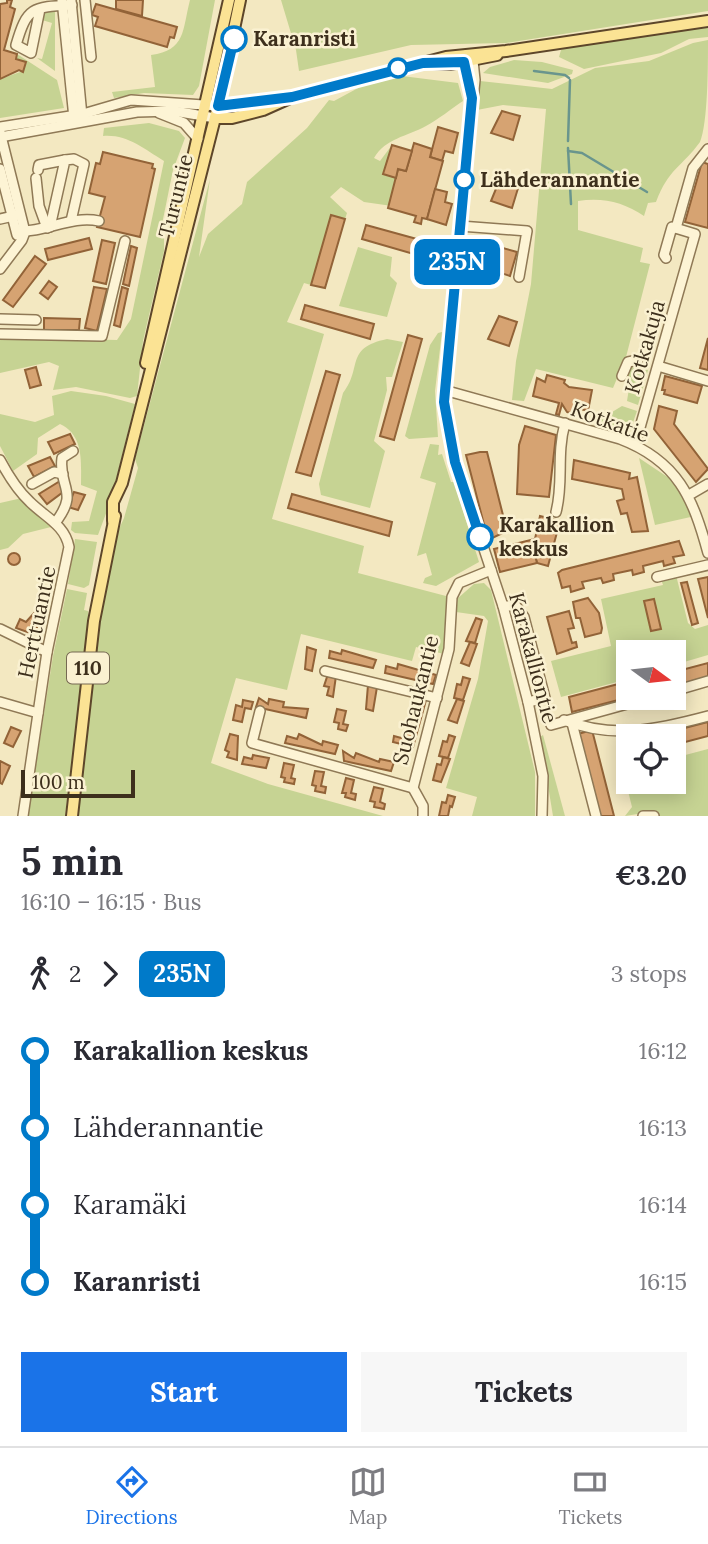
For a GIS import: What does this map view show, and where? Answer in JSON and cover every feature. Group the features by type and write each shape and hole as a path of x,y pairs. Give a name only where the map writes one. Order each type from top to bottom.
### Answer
{"main road":[{"name":"Turuntie","path":"141,400 141,383 153,327 198,140 214,113 229,0"},
{"name":"Turuntie","path":"72,816 95,611 113,521 113,502 122,483 141,400 177,270 240,0"},
{"path":"214,113 263,110 292,97 423,63 468,59 708,20"}],"street":[{"path":"85,0 91,57"},
{"path":"40,9 31,53 16,45 23,19 30,12 40,9 67,3"},
{"path":"67,3 83,114 80,125"},
{"path":"67,3 72,115 80,125"},
{"name":"Karakalliontie","path":"468,59 472,98 444,390 451,444 503,606 528,702 543,776 542,816"},
{"path":"0,127 83,114 119,102 142,100 214,113"},
{"path":"2,263 18,243 21,231 1,135 80,125 120,114 174,111 214,113"},
{"path":"157,112 184,123 198,140"},
{"path":"666,258 664,256 672,227 676,228 693,168 708,149"},
{"path":"48,227 39,206 39,165 74,159 84,164 71,221"},
{"path":"48,227 65,160"},
{"path":"0,169 18,215"},
{"path":"0,219 18,215"},
{"path":"21,231 84,218 99,221"},
{"path":"460,226 527,231 519,277"},
{"name":"Kotkakuja","path":"635,445 695,234 676,228"},
{"path":"0,334 102,336 125,241"},
{"path":"0,319 36,320"},
{"path":"622,376 628,362 638,360"},
{"path":"658,366 708,381"},
{"name":"Kotkatie","path":"444,390 635,445 673,473 689,495 708,553"},
{"path":"556,512 560,496 558,454 565,424"},
{"path":"55,523 66,507 69,489 62,474 62,458 73,451"},
{"name":"Herttuantie","path":"0,460 29,501 67,537 69,554 47,652 23,816"},
{"path":"32,484 54,472 62,474"},
{"path":"689,495 708,484"},
{"path":"696,510 708,506"},
{"path":"657,577 708,565"},
{"name":"Suohaukantie","path":"423,816 423,806 413,788 451,636 454,590 467,579 491,570"},
{"path":"516,606 523,595"},
{"path":"503,606 516,606"},
{"path":"516,606 524,617 545,698 528,702"},
{"path":"0,629 47,652"},
{"path":"325,671 437,698"},
{"path":"686,687 708,681"},
{"path":"0,702 38,713"},
{"path":"551,725 616,706"},
{"path":"260,711 252,743 413,788"},
{"path":"568,722 620,733 653,731 708,716"},
{"path":"568,722 596,816"},
{"path":"643,816 654,816"}],"green space":[{"path":"190,0 215,0 199,86 193,95 144,93 114,98 112,92 155,87 151,55 171,49 177,44"},
{"path":"281,0 708,0 708,11 506,43 411,45 299,71 296,50"},
{"path":"55,10 55,71 37,58 42,59 52,23 42,20 43,13"},
{"path":"708,27 708,37 689,39 661,53 584,69 559,57 561,50 574,44"},
{"path":"708,40 703,133 700,142 671,175 656,202 648,203 644,216 629,207 612,202 578,201 578,230 643,248 640,262 650,264 626,357 613,388 536,369 524,401 512,400 516,361 531,284 546,109 503,105 477,110 480,81 552,89 595,68 649,61 693,43"},
{"path":"17,54 57,80 64,108 0,118 0,79 23,71 26,63 16,59"},
{"path":"514,60 542,62 573,70 572,74 548,83 483,73 490,67"},
{"path":"402,76 458,83 463,101 426,126 390,142 374,158 380,161 392,145 384,174 397,178 392,206 364,202 341,187 330,197 347,213 345,219 331,215 311,285 304,283 287,322 324,334 272,519 364,546 358,573 446,596 448,638 444,654 416,647 412,661 301,634 287,690 236,678 211,763 268,784 383,816 77,816 98,622 114,540 124,518 138,468 135,459 210,179 199,257 208,234 242,204 247,182 307,128 329,100 334,101 360,87"},
{"path":"149,123 179,131 185,138 173,170 160,234 164,236 164,251 143,341 137,396 130,398 76,387 53,390 59,366 49,362 0,373 0,337 117,340 131,319 164,161 128,140 103,136 104,128"},
{"path":"358,247 392,257 390,276 397,283 387,317 339,306"},
{"path":"442,332 435,391 438,437 409,439 405,436 430,345 438,333"},
{"path":"387,339 403,342 392,377 386,377 387,390 374,441 385,451 370,508 321,495 319,484 343,393 349,384 359,353 374,343"},
{"path":"635,364 648,370 638,405 627,401 630,382 624,377 628,367"},
{"path":"71,391 135,404 111,500 98,535 75,533 71,530 72,522 89,521 97,491 81,485 79,450 68,429 60,424 38,438 37,454 13,471 0,446 0,414 35,422 54,415 52,396"},
{"path":"622,406 637,411 630,431 616,431 599,424 599,420"},
{"path":"430,444 439,445 438,455 442,454 451,482 454,482 479,562 436,586 423,583 425,578 432,575 426,553 417,556 436,483 420,478"},
{"path":"639,458 672,480 695,516 655,525"},
{"path":"22,498 55,526 23,534 8,548 0,550 0,503"},
{"path":"75,539 97,542 89,585 84,588 68,584"},
{"path":"676,575 688,623 695,629 708,625 708,655 686,661 686,640 616,640 616,682 561,697 551,661 611,646 601,599 663,585 661,579"},
{"path":"484,583 491,590 535,772 535,816 472,816 477,797 446,788 478,679 488,621 484,616 456,612 457,599 474,584"},
{"path":"67,589 87,593 84,610 88,611 89,623 65,816 28,816 53,656"},
{"path":"543,735 565,816 553,816 540,737"},
{"path":"708,749 708,816 659,816 657,811 625,816 632,807 629,794 686,794 686,755"}],"building":[{"path":"7,0 12,0 10,7 15,9 4,50 17,54 16,59 26,62 23,72 19,70 0,79 0,4 7,3"},
{"path":"116,0 143,0 142,16 116,9"},
{"path":"96,4 177,27 174,38 170,37 167,47 95,26 98,17 92,15"},
{"path":"502,111 520,116 513,140 491,133"},
{"path":"438,127 458,133 453,153 445,151 442,161 430,157"},
{"path":"414,143 432,149 430,157 443,161 427,219 422,218 421,224 414,222 416,216 388,208 398,169 406,171"},
{"path":"392,145 412,151 406,171 398,169 396,178 383,174"},
{"path":"103,152 153,164 152,168 155,169 140,237 97,227 105,197 89,193 96,163 100,164"},
{"path":"702,162 708,164 708,228 685,222"},
{"path":"500,179 519,185 512,208 491,201"},
{"path":"435,189 447,192 445,202 452,204 446,225 427,219"},
{"path":"331,215 345,219 325,288 311,285"},
{"path":"366,225 435,244 431,259 362,239"},
{"path":"89,238 92,249 48,260 45,249"},
{"path":"102,240 115,243 106,284 93,281"},
{"path":"131,246 137,248 129,286 123,284"},
{"path":"499,247 517,252 510,276 489,269"},
{"path":"35,256 46,264 13,307 3,300"},
{"path":"49,281 57,287 48,299 40,293"},
{"path":"94,287 107,289 97,331 85,328"},
{"path":"122,287 128,289 120,327 114,325"},
{"path":"305,305 374,324 370,339 301,319"},
{"path":"499,316 517,322 509,346 488,339"},
{"path":"44,318 80,319 79,330 44,330"},
{"path":"408,335 422,339 394,440 380,436"},
{"path":"708,338 708,370 700,368"},
{"path":"36,367 41,385 30,388 25,370"},
{"path":"326,371 340,375 311,476 296,472"},
{"path":"547,375 565,380 564,383 569,387 592,390 588,411 577,408 575,415 567,412 562,404 559,415 556,414 559,403 533,396 537,378 545,382"},
{"path":"665,376 702,386 697,403 664,394 665,390 662,390"},
{"path":"659,406 677,411 674,424 708,469 696,482 654,429"},
{"path":"525,426 556,435 549,497 517,494 519,445"},
{"path":"70,434 75,444 54,454 48,442"},
{"path":"487,452 507,531 488,540 466,455"},
{"path":"50,457 55,466 34,477 28,466"},
{"path":"574,460 630,473 629,479 637,477 648,531 632,532 627,513 621,514 617,501 624,499 622,489 572,479"},
{"path":"60,481 67,489 47,504 39,494"},
{"path":"74,492 85,495 78,510 68,507"},
{"path":"292,494 392,522 389,536 288,508"},
{"path":"540,516 560,521 548,566 537,563 531,540 535,539"},
{"path":"531,540 537,563 500,572 494,549"},
{"path":"679,541 684,555 673,557 675,563 664,566 663,561 643,566 644,572 633,575 632,570 613,574 614,580 603,583 601,578 582,582 584,588 571,592 570,586 562,588 558,573 562,570"},
{"path":"9,554 19,554 19,564 9,564"},
{"path":"708,577 708,618 698,579"},
{"path":"687,582 698,623 692,625 681,583"},
{"path":"588,598 599,613 602,628 601,633 585,637 580,618 576,618 573,602"},
{"path":"654,599 661,629 651,631 644,601"},
{"path":"569,611 574,628 568,629 572,643 576,642 577,647 557,654 547,617"},
{"path":"35,612 44,616 33,634 16,628 20,619 26,622"},
{"path":"476,618 482,620 475,643 466,641"},
{"path":"470,642 477,644 469,666 461,663"},
{"path":"307,647 316,650 312,671 305,669"},
{"path":"342,650 376,660 373,668 329,658 330,651 341,654"},
{"path":"708,663 708,678 686,684 686,669"},
{"path":"398,664 436,675 433,684 385,673 386,666 397,669"},
{"path":"328,674 336,676 333,697 327,695 329,687 324,686"},
{"path":"463,677 470,679 463,700 454,698 457,684 461,685"},
{"path":"368,685 377,687 373,711 366,709"},
{"path":"616,685 616,701 572,712 569,697"},
{"path":"259,698 268,704 269,699 284,702 283,707 308,709 306,718 256,707"},
{"path":"420,699 426,700 413,747 393,742 394,736 405,739 407,731 411,732 414,723 409,722 413,706 417,707"},
{"path":"457,699 464,701 457,723 448,720"},
{"path":"243,700 253,702 251,709 245,708 242,722 233,720 236,705 242,707"},
{"path":"337,709 346,711 343,724 348,725 346,731 338,729 339,723 334,722"},
{"path":"708,722 708,736 686,742 686,728"},
{"path":"11,727 21,731 13,747 4,743"},
{"path":"592,730 614,816 599,816 578,734"},
{"path":"230,734 238,736 237,760 227,757 229,752 225,750"},
{"path":"299,734 322,745 323,741 338,745 335,754 285,743 287,736 297,739"},
{"path":"449,735 455,737 448,758 439,756 443,741 447,742"},
{"path":"343,751 354,758 356,753 379,762 380,759 394,762 391,771 344,761"},
{"path":"253,755 269,758 266,768 242,764 244,757 252,759"},
{"path":"443,757 450,759 441,782 433,780 437,764 441,765"},
{"path":"0,761 10,766 2,784 0,783"},
{"path":"284,763 294,765 291,778 295,779 294,784 284,782 285,778 281,777"},
{"path":"315,771 324,772 321,786 326,787 325,793 315,791 316,786 312,785"},
{"path":"346,778 354,780 351,793 356,794 355,800 342,793"},
{"path":"374,787 383,789 380,802 385,804 384,809 374,807 375,802 370,801"},
{"path":"448,795 455,797 452,807 450,806 448,816 439,816 442,802 446,803"}],"waterway":[{"path":"534,71 565,75 569,78"},
{"path":"568,141 570,80"},
{"path":"568,148 571,204"},
{"path":"568,151 582,153 647,192"}],"bus line":[{"name":"235N","path":"234,39 218,106 292,97 390,69 423,63 464,62 472,98 444,402 455,462 480,537"}],"place":[{"name":"Karanristi","path":"234,39"},
{"name":"Lähderannantie","path":"464,180"},
{"name":"Karakallion keskus","path":"480,537"}]}
